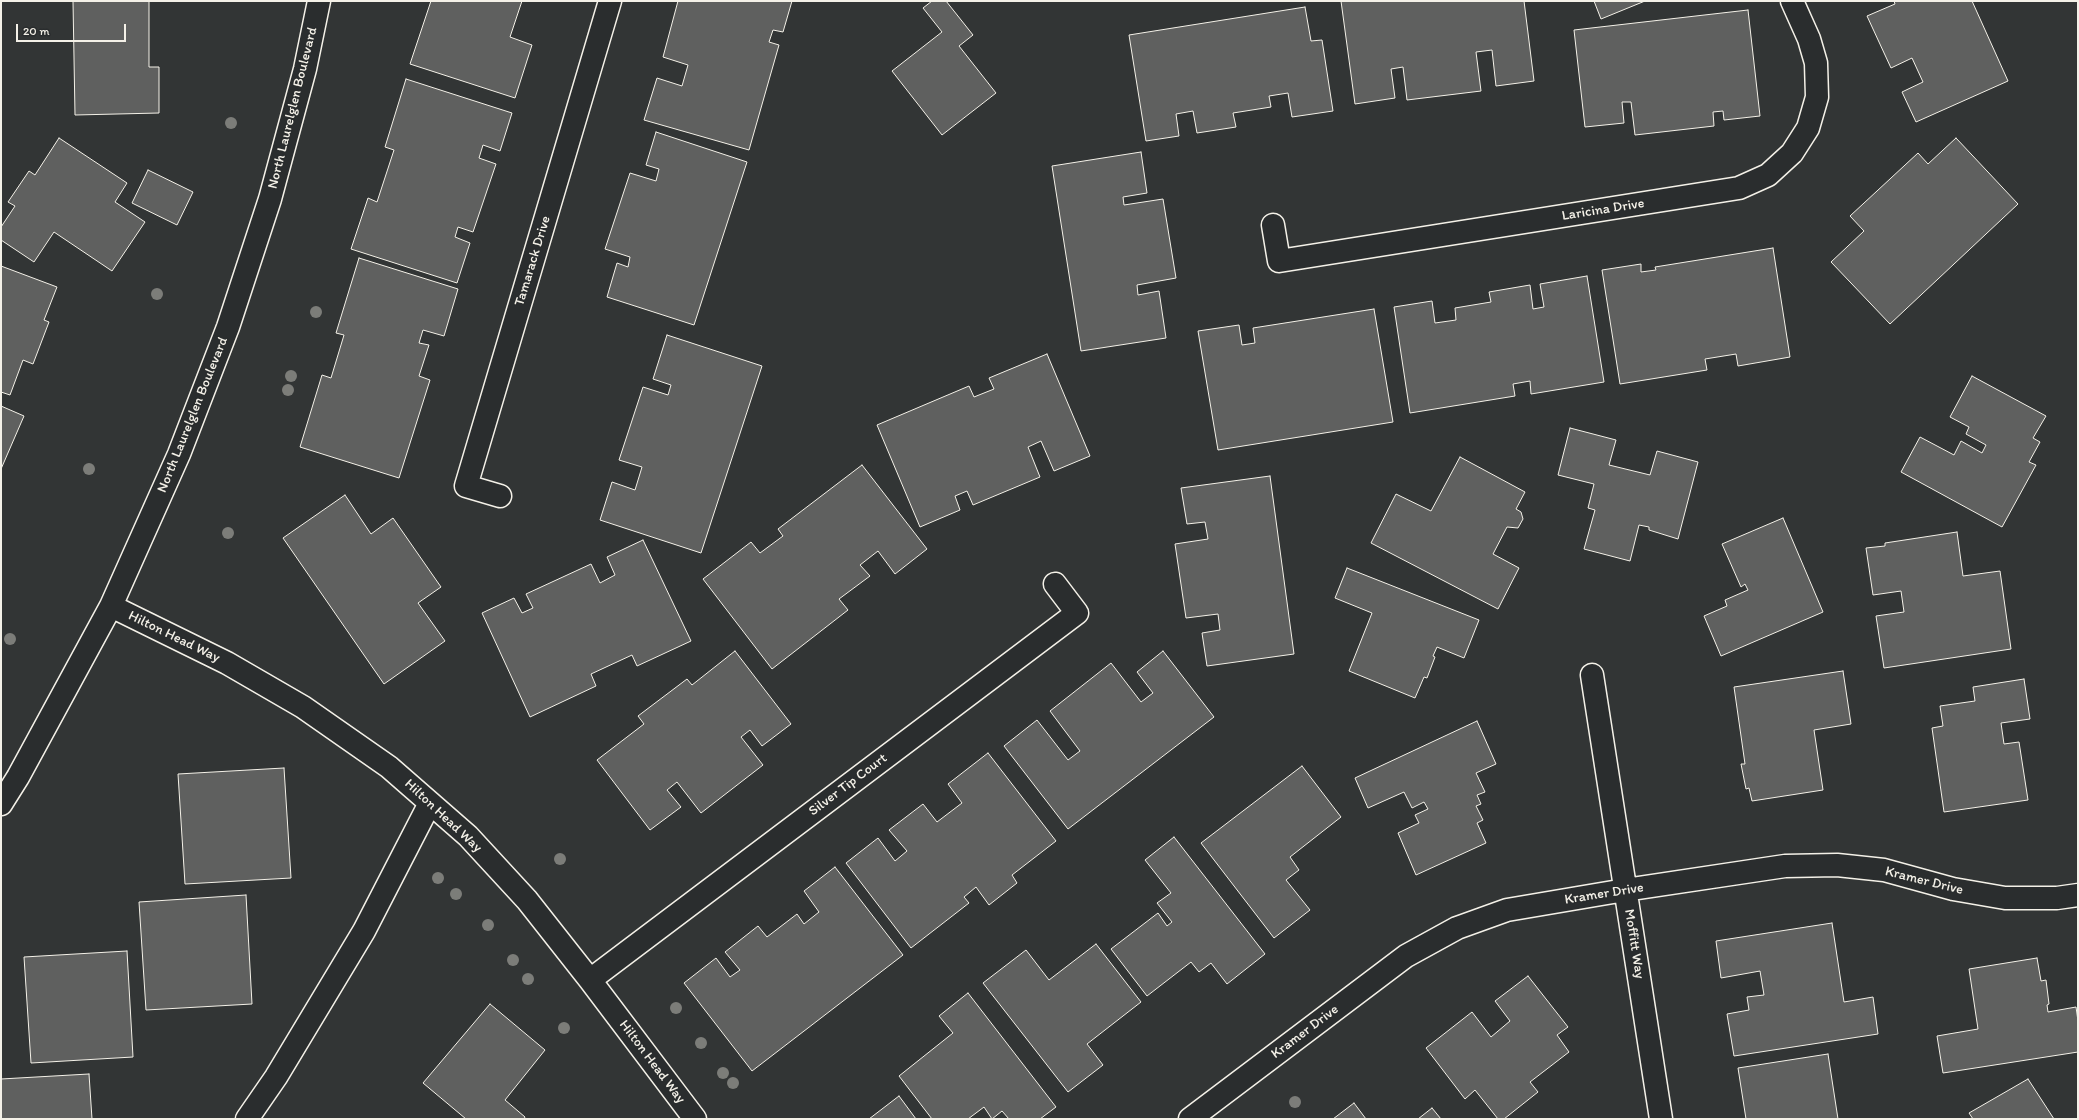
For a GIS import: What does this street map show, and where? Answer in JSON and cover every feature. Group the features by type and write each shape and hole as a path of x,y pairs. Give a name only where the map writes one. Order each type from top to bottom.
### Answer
{"street":[{"name":"North Laurelglen Boulevard","path":"1,804 18,777 111,606 179,454 228,327 270,199 305,69 319,1"},
{"name":"Tamarack Drive","path":"500,496 466,486 610,1"},
{"name":"Laricina Drive","path":"1273,225 1279,261 1739,188 1768,175 1792,153 1808,128 1817,97 1816,63 1809,39 1792,1"},
{"name":"Silver Tip Court","path":"590,980 1077,613 1055,584"},
{"name":"Hilton Head Way","path":"111,606 227,663 303,707 389,767 468,836 527,900 590,980 695,1119"},
{"name":"Moffitt Way","path":"1592,675 1660,1119"},
{"path":"247,1119 276,1077 364,932 430,804"},
{"name":"Kramer Drive","path":"1190,1119 1406,956 1457,928 1507,910 1625,890 1785,866 1837,865 1884,870 1953,889 2005,898 2057,898 2078,895"}],"building":[{"path":"73,1 149,1 149,67 159,67 159,113 75,115"},
{"path":"431,1 522,1 510,37 532,45 515,98 410,64"},
{"path":"678,1 792,1 783,32 773,30 769,42 779,45 749,150 644,120 657,78 682,86 688,65 663,57"},
{"path":"932,1 946,1 973,35 959,46 996,93 942,135 892,71 942,32 923,8"},
{"path":"1341,1 1524,1 1534,81 1496,86 1492,50 1476,52 1481,91 1407,100 1403,67 1391,69 1395,98 1355,104"},
{"path":"1594,1 1645,1 1601,19"},
{"path":"1894,1 1972,1 2008,81 1916,122 1902,92 1923,82 1912,58 1891,68 1867,16 1895,4"},
{"path":"1305,7 1311,41 1322,40 1333,111 1292,117 1288,93 1269,96 1271,107 1233,113 1236,127 1197,133 1193,111 1176,114 1179,136 1146,141 1129,35"},
{"path":"1748,10 1760,116 1724,120 1723,111 1713,112 1714,126 1635,135 1631,102 1622,102 1624,123 1585,127 1574,30"},
{"path":"406,79 512,113 500,151 483,145 479,158 496,164 473,232 458,227 455,237 470,243 457,283 351,249 368,198 377,202 394,150 385,147"},
{"path":"656,132 747,162 694,325 607,297 617,263 628,267 630,257 605,249 630,173 656,181 659,169 646,165"},
{"path":"59,138 127,183 115,202 145,222 112,271 54,232 34,262 1,240 1,227 15,206 8,202 29,171 35,175"},
{"path":"1956,138 2018,204 1890,324 1831,262 1864,231 1850,216 1918,153 1928,164"},
{"path":"1141,152 1147,193 1123,197 1124,205 1163,199 1176,278 1137,285 1138,295 1159,291 1166,338 1081,351 1052,166"},
{"path":"148,170 193,192 177,225 132,203"},
{"path":"1773,248 1790,357 1738,366 1736,354 1705,359 1707,370 1620,384 1602,270 1641,264 1641,272 1656,270 1655,267"},
{"path":"359,258 458,289 444,336 423,330 419,343 429,345 419,376 430,380 399,478 300,447 322,375 331,378 344,335 336,333"},
{"path":"1,266 57,287 44,320 49,322 33,364 23,360 10,395 1,392"},
{"path":"1587,276 1604,382 1531,394 1530,381 1513,384 1515,396 1410,413 1394,307 1432,301 1435,323 1456,320 1455,308 1491,302 1489,292 1530,285 1533,309 1544,307 1540,284"},
{"path":"1374,309 1393,422 1218,450 1198,331 1239,325 1242,345 1255,343 1253,328"},
{"path":"667,335 762,366 701,553 600,520 612,482 635,490 642,467 619,460 643,387 668,395 671,385 653,379"},
{"path":"1047,354 1090,456 1054,471 1041,441 1028,447 1040,477 973,505 967,491 955,496 960,510 920,527 877,425 969,386 974,397 994,389 989,378"},
{"path":"1972,376 2046,416 2033,438 2040,442 2029,462 2036,465 2002,527 1901,472 1920,437 1954,455 1961,441 1982,453 1986,445 1966,434 1969,427 1950,417"},
{"path":"1,406 24,416 1,469"},
{"path":"1570,428 1616,440 1609,465 1650,475 1657,451 1698,462 1678,539 1649,530 1649,527 1639,525 1630,561 1584,549 1595,510 1588,508 1594,484 1558,475"},
{"path":"1460,457 1525,492 1516,509 1521,512 1523,519 1518,528 1507,527 1493,554 1519,568 1498,609 1371,543 1396,494 1431,511"},
{"path":"862,465 927,549 895,574 878,551 860,565 870,576 839,599 848,610 772,669 703,579 751,542 760,553 783,536 778,529"},
{"path":"1270,476 1294,654 1207,666 1202,633 1220,630 1218,614 1186,618 1175,544 1208,539 1205,522 1187,524 1181,488"},
{"path":"345,495 371,534 393,518 441,587 418,603 445,641 384,684 283,538"},
{"path":"1783,518 1823,612 1721,656 1704,616 1727,606 1725,600 1748,590 1745,584 1741,587 1722,544"},
{"path":"1957,532 1963,576 2000,571 2011,649 1884,668 1876,616 1904,612 1901,591 1873,595 1866,548 1885,546 1885,543"},
{"path":"643,540 691,641 637,666 632,655 591,674 596,686 530,717 482,613 514,598 522,613 533,608 526,594 591,564 600,583 615,575 607,557"},
{"path":"1347,568 1479,620 1464,658 1437,647 1427,678 1424,677 1415,698 1349,671 1372,613 1335,598"},
{"path":"735,651 791,724 762,746 750,730 741,737 763,765 701,813 677,782 667,790 681,807 650,830 597,760 644,724 638,716 687,679 692,685"},
{"path":"1163,651 1214,717 1068,829 1004,746 1037,720 1068,760 1080,751 1050,711 1111,663 1141,702 1153,693 1137,672"},
{"path":"1843,671 1851,724 1814,730 1823,790 1752,801 1749,788 1746,789 1741,764 1745,764 1734,687"},
{"path":"2024,679 2030,719 2001,723 2004,744 2019,742 2028,800 1944,812 1932,728 1943,726 1940,706 1975,701 1973,687"},
{"path":"1477,721 1496,764 1476,773 1485,792 1477,795 1481,804 1476,806 1483,820 1477,823 1486,843 1416,875 1398,833 1419,823 1415,815 1428,809 1424,802 1412,808 1404,792 1368,808 1355,778"},
{"path":"988,753 1056,841 1012,875 1017,883 989,905 976,887 964,897 969,903 911,948 846,863 878,838 895,861 907,851 889,830 923,804 937,822 962,803 948,784"},
{"path":"1302,766 1341,817 1290,857 1299,870 1286,880 1310,910 1274,938 1201,843"},
{"path":"284,768 291,878 185,884 178,774"},
{"path":"1174,837 1265,954 1227,984 1211,963 1199,972 1191,962 1147,996 1111,949 1158,913 1167,926 1172,922 1157,903 1171,893 1145,860"},
{"path":"835,867 903,955 752,1071 684,983 716,958 730,977 740,970 725,952 758,926 767,937 797,914 804,924 819,912 804,891"},
{"path":"246,895 252,1004 146,1010 139,902"},
{"path":"1832,923 1844,1002 1873,997 1878,1034 1734,1056 1727,1014 1749,1010 1747,997 1764,995 1760,971 1721,978 1716,941"},
{"path":"1096,944 1141,1002 1087,1044 1103,1065 1068,1092 983,983 1026,950 1049,980"},
{"path":"127,951 133,1057 31,1063 24,957"},
{"path":"2037,958 2041,981 2046,980 2049,1004 2047,1005 2048,1012 2076,1007 2078,1021 2078,1052 1943,1073 1937,1036 1978,1029 1969,969"},
{"path":"1528,976 1568,1027 1557,1035 1569,1052 1530,1082 1538,1092 1504,1119 1498,1119 1475,1090 1465,1099 1426,1048 1472,1012 1491,1037 1510,1021 1495,1001"},
{"path":"968,993 1056,1107 1040,1119 1009,1119 1002,1111 992,1119 984,1107 968,1119 932,1119 899,1076 953,1033 939,1016"},
{"path":"490,1004 545,1050 505,1100 525,1117 524,1119 466,1119 423,1083"},
{"path":"1828,1054 1838,1119 1746,1119 1738,1068"},
{"path":"89,1074 92,1119 1,1119 1,1079"},
{"path":"2028,1079 2054,1119 1973,1119 1969,1113"},
{"path":"899,1096 916,1119 869,1119"},
{"path":"1354,1103 1366,1119 1333,1119"},
{"path":"1432,1108 1441,1119 1418,1119"}]}
